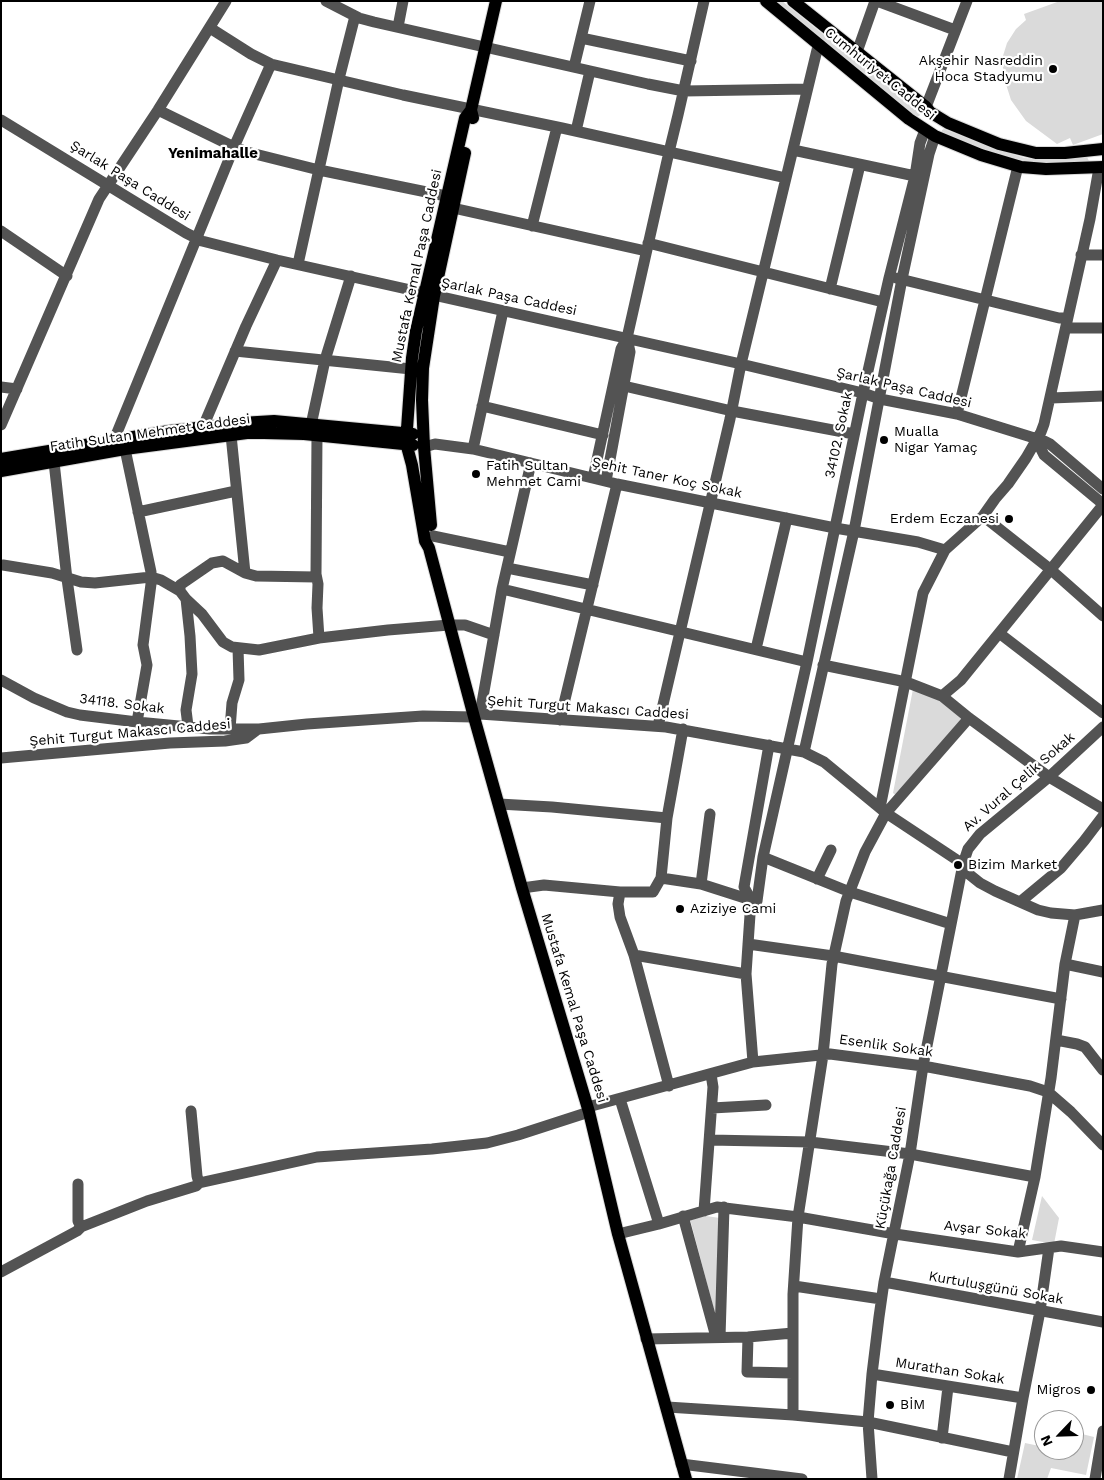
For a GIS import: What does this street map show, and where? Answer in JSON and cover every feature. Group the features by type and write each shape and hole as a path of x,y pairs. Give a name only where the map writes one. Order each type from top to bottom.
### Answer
{"main road":[{"name":"Mustafa Kemal Paşa Caddesi","path":"496,1 471,110 465,118 446,196 429,295 422,400 427,442 431,542 449,625 477,716 522,888 589,1110 618,1234 686,1479"},
{"name":"Cumhuriyet Caddesi","path":"766,1 909,119 930,133 981,155 1018,166 1038,169 1101,168"},
{"name":"Cumhuriyet Caddesi","path":"793,1 930,111 948,123 980,137 1029,152 1043,154 1100,150"},
{"name":"Mustafa Kemal Paşa Caddesi","path":"431,542 425,541 406,438 411,369 416,331 429,295 453,208 473,120 471,110"},
{"path":"930,111 930,133"},
{"path":"1100,150 1101,168"},
{"name":"Fatih Sultan Mehmet Caddesi","path":"1,459 203,427 274,421 314,430 406,438 427,442"},
{"name":"Fatih Sultan Mehmet Caddesi","path":"1,471 125,449 231,435 314,430"}],"street":[{"path":"1,425 99,199 158,110 226,1"},
{"path":"326,1 355,16 398,28 648,84 684,90 808,89"},
{"path":"398,28 403,1"},
{"path":"574,67 590,1"},
{"path":"594,478 621,349 627,338 704,1"},
{"path":"857,52 876,1 955,30"},
{"path":"930,111 955,30 967,1"},
{"path":"298,264 355,16"},
{"path":"210,28 251,54 272,64 471,110 576,131 786,178"},
{"path":"581,38 690,61"},
{"path":"658,726 732,411 741,364 817,50 820,45"},
{"path":"114,440 234,147 272,64"},
{"path":"576,131 590,71"},
{"path":"158,110 234,147 319,170 446,196"},
{"name":"Şarlak Paşa Caddesi","path":"1,120 197,239 277,260 429,295 741,364 863,393 880,399 957,414 1050,444 1103,489"},
{"path":"532,226 557,127"},
{"path":"804,752 854,531 902,279 929,154 930,133"},
{"name":"34102. Sokak","path":"751,900 757,901 763,857 807,662 883,302 914,176 920,143 930,133"},
{"path":"793,150 914,176"},
{"path":"830,289 860,165"},
{"path":"957,414 1018,166"},
{"path":"793,1415 794,1286 798,1216 823,1055 833,956 846,901 883,810 924,593 945,550 983,516 1017,472 1044,424 1101,168"},
{"path":"453,208 532,226 647,247 763,272 883,302"},
{"path":"1,231 66,276"},
{"path":"1081,255 1103,255"},
{"path":"203,427 235,351 277,260"},
{"path":"319,638 318,584 316,577 314,430 325,360 351,276"},
{"path":"889,278 902,279 1059,318 1067,323 1103,328"},
{"path":"473,449 503,311"},
{"path":"606,481 630,352 627,338"},
{"path":"235,351 411,369"},
{"path":"1,386 17,389"},
{"path":"624,386 732,411 854,434"},
{"path":"1051,398 1103,396"},
{"path":"482,406 603,435"},
{"path":"231,435 245,573"},
{"path":"942,696 961,680 1103,504 1044,455 1036,439"},
{"name":"Şehit Taner Koç Sokak","path":"427,442 473,449 618,484 835,528 918,542 945,550"},
{"path":"125,449 151,577 143,645 147,665 138,722"},
{"path":"54,462 66,578 77,650"},
{"path":"477,716 502,589 531,463"},
{"path":"560,720 618,484"},
{"path":"138,512 236,491"},
{"path":"983,516 1050,569 1103,616"},
{"path":"756,649 787,518"},
{"path":"431,542 510,552"},
{"path":"188,726 186,710 192,674 190,636 180,585 212,563 223,561 245,573 256,576 316,577"},
{"path":"2,565 52,573 81,582 95,583 151,577 161,580 183,595 202,614 223,642 238,648 259,650 319,638 449,625 466,625 494,635"},
{"path":"507,568 593,585"},
{"path":"502,589 807,662"},
{"path":"999,633 1103,713"},
{"path":"230,729 232,702 239,680 238,648"},
{"path":"823,665 906,682 942,696 968,718 1049,777 1103,809"},
{"name":"34118. Sokak","path":"1,680 34,698 67,712 138,722 188,726"},
{"name":"Şehit Turgut Makascı Caddesi","path":"188,726 259,729 423,716 477,716 658,726 804,752 830,767 883,810 963,864 970,875 980,883 1038,910 1050,913 1076,915 1103,910"},
{"path":"883,810 968,718"},
{"name":"Av. Vural Çelik Sokak","path":"963,864 968,849 980,834 1049,777 1103,727"},
{"name":"Şehit Turgut Makascı Caddesi","path":"1,758 170,743 224,741 246,738 259,729"},
{"path":"522,888 544,886 620,892 653,892 661,878 667,818 682,729"},
{"path":"753,1062 746,974 751,900 744,888 769,745"},
{"path":"499,804 667,818"},
{"path":"700,884 710,814"},
{"path":"1020,902 1061,868 1103,816"},
{"path":"817,879 830,850"},
{"path":"763,857 850,892 951,924"},
{"name":"Küçükağa Caddesi","path":"872,1479 868,1422 881,1299 910,1154 923,1066 963,864"},
{"path":"661,878 700,884 751,900"},
{"path":"620,892 618,904 620,917 634,955 669,1086"},
{"path":"1018,1252 1035,1176 1056,1040 1065,964 1076,915"},
{"path":"748,944 833,956 1061,999"},
{"path":"634,955 746,974"},
{"path":"1065,964 1103,972"},
{"path":"1056,1040 1084,1047 1103,1070"},
{"name":"Esenlik Sokak","path":"1,1272 77,1231 81,1227 147,1201 196,1186 199,1183 317,1157 487,1143 518,1135 620,1100 753,1062 830,1054 923,1066 1030,1086 1048,1092 1071,1112 1103,1145"},
{"path":"704,1211 712,1108 713,1087 711,1074"},
{"path":"620,1100 659,1224"},
{"path":"712,1108 766,1105"},
{"path":"191,1111 199,1183"},
{"path":"710,1140 810,1142 910,1154 1035,1176"},
{"path":"78,1184 78,1221 81,1227"},
{"name":"Avşar Sokak","path":"618,1234 659,1224 717,1206 798,1216 895,1234 1018,1252 1062,1246 1103,1252"},
{"path":"718,1337 724,1207"},
{"path":"683,1216 718,1337"},
{"path":"1009,1479 1040,1311 1049,1248"},
{"name":"Kurtuluşgünü Sokak","path":"884,1282 1103,1322"},
{"path":"794,1286 881,1299"},
{"path":"646,1339 748,1337 793,1333"},
{"path":"748,1337 747,1372 793,1373"},
{"name":"Murathan Sokak","path":"872,1374 1023,1398"},
{"path":"942,1438 948,1387"},
{"path":"666,1407 868,1422 1013,1452"},
{"path":"1095,1479 1103,1431"},
{"path":"681,1464 802,1479"}],"shaded area":[{"path":"774,1 782,1 919,112 920,115 916,117"},
{"name":"Akşehir Nasreddin Hoca Stadyumu","path":"1060,1 1103,1 1103,134 1073,145 1070,138 1057,144 1026,121 1011,100 1004,78 1002,59 1007,43 1016,29 1026,20 1024,14"},
{"path":"944,129 1025,158 1048,160 1087,157 1089,161 1033,165 988,152 941,133"},
{"path":"913,689 940,699 962,718 897,796 893,793"},
{"path":"1042,1196 1059,1218 1054,1244 1032,1240"},
{"path":"706,1216 720,1218 718,1325 690,1219"},
{"path":"1084,1434 1094,1437 1086,1475 1051,1468 1047,1479 1017,1479 1025,1443 1034,1445 1034,1460 1084,1460"}],"place":[{"name":"Akşehir Nasreddin Hoca Stadyumu","path":"1053,69"},
{"name":"Mualla Nigar Yamaç","path":"884,440"},
{"name":"Fatih Sultan Mehmet Cami","path":"476,474"},
{"name":"Erdem Eczanesi","path":"1009,519"},
{"name":"Bizim Market","path":"958,865"},
{"name":"Aziziye Cami","path":"680,909"},
{"name":"Migros","path":"1091,1390"},
{"name":"BİM","path":"890,1405"}],"district":[{"name":"Yenimahalle","path":"213,154"}]}
